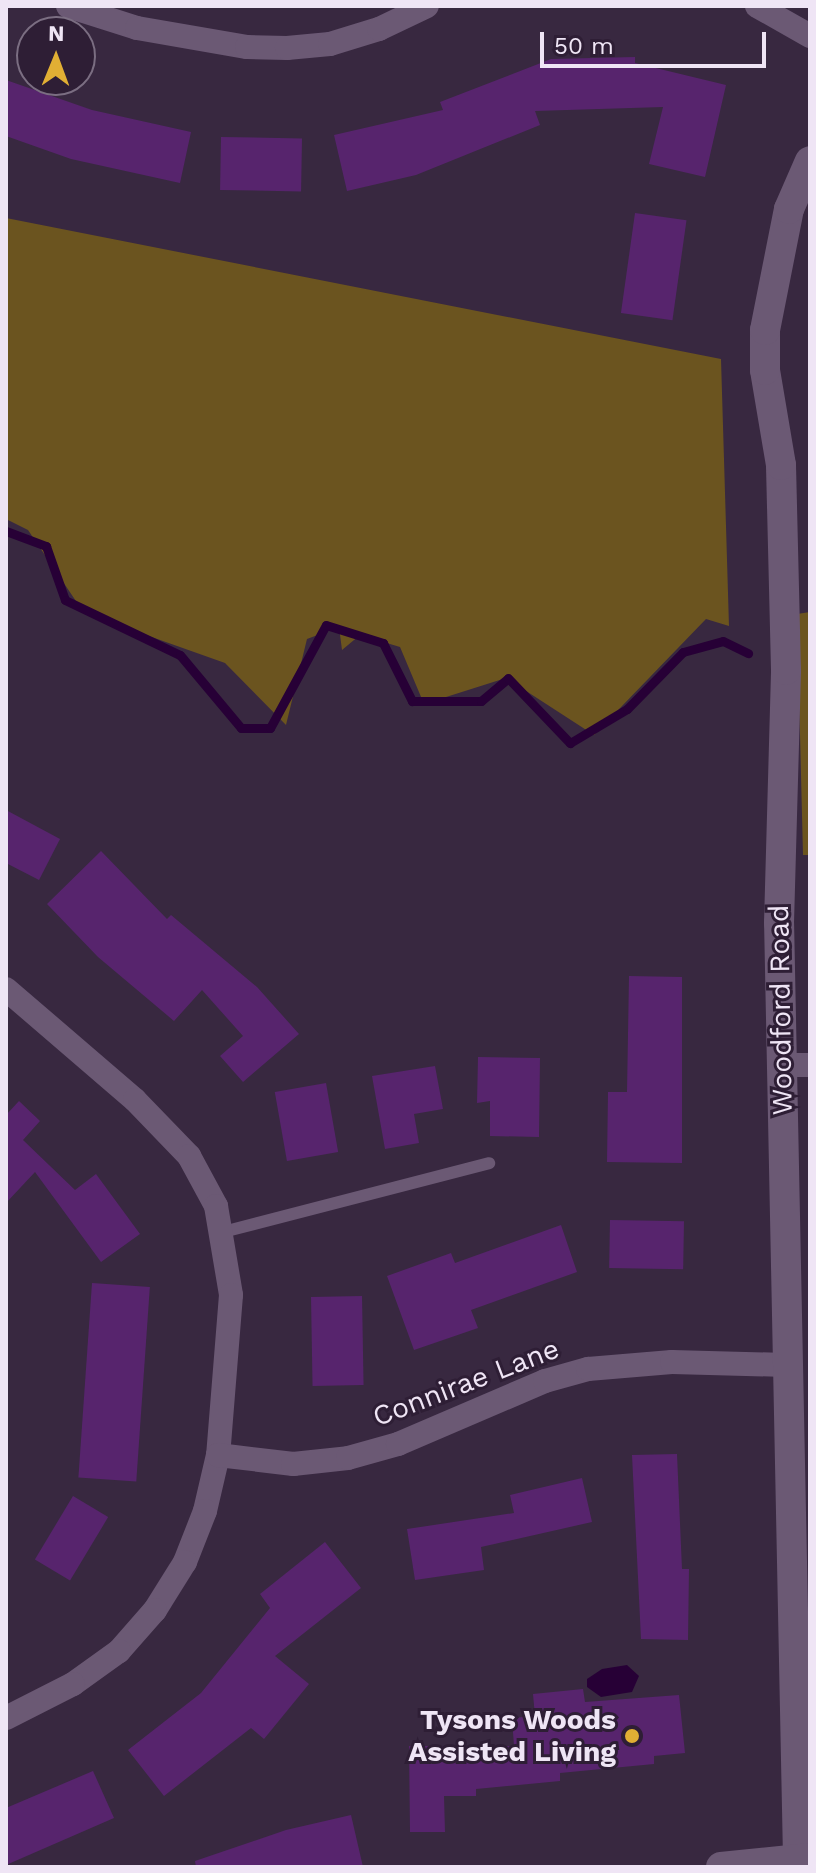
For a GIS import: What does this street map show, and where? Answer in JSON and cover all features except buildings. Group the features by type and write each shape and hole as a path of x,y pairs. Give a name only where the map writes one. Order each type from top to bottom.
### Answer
{"street":[{"path":"68,6 137,28 247,47 287,48 330,44 379,29 427,6"},
{"path":"757,6 810,36"},
{"name":"Woodford Road","path":"802,1861 786,1365 796,1065 781,465 765,370 765,330 789,209 810,161"},
{"path":"6,989 135,1100 189,1156 216,1206 223,1232 231,1295 218,1455 205,1511 185,1562 155,1610 119,1651 73,1684 6,1718"},
{"name":"Connirae Lane","path":"218,1455 293,1464 348,1458 398,1444 545,1381 588,1369 672,1362 786,1365"},
{"path":"721,1867 802,1861"}],"lane":[{"path":"223,1232 489,1163"}],"shaded area":[{"path":"6,218 721,359 729,626 706,619 594,735 506,678 424,704 400,647 360,635 342,650 339,627 307,639 286,725 225,663 84,613 28,530 6,519"},
{"path":"810,612 810,855 803,855 797,614"},
{"path":"627,1665 639,1676 632,1692 601,1697 587,1687 587,1679 602,1669"}],"waterway":[{"path":"6,531 46,546 65,600 180,655 241,728 270,728 326,625 383,643 412,701 481,701 508,678 570,743 627,709 683,652 723,641 748,653"}],"place":[{"name":"Tysons Woods Assisted Living","path":"632,1736"}]}
